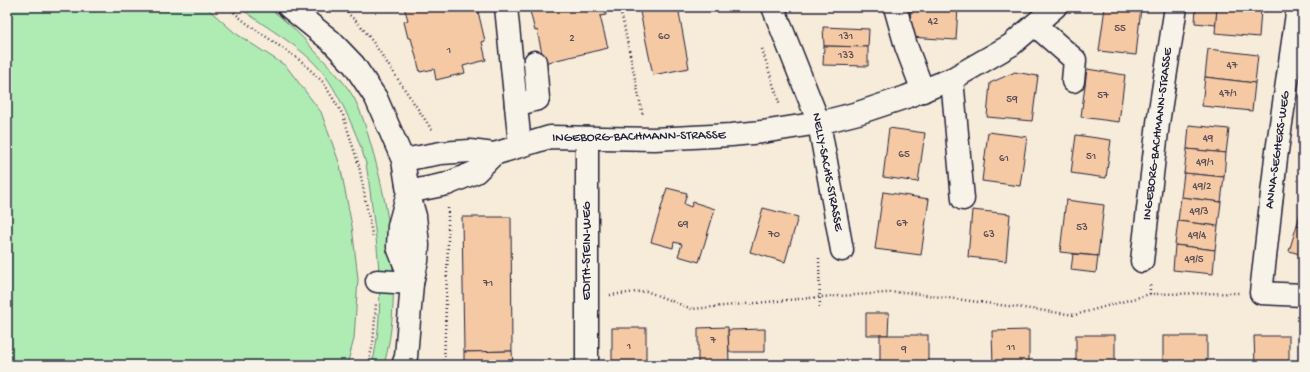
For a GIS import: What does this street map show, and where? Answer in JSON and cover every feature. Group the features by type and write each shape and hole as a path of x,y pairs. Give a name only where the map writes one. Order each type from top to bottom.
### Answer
{"street":[{"path":"289,7 331,41 354,65 376,98 403,160 408,192 415,216 418,245 417,261 412,283 406,357 403,365"},
{"path":"506,7 520,145"},
{"name":"NELLY-SACHS-STRASSE","path":"773,7 819,123 842,250"},
{"path":"895,7 906,46 923,91"},
{"name":"INGEBORG-BACHMANN-STRASSE","path":"408,192 447,184 476,172 494,154 550,137 654,139 731,135 762,132 819,123 858,113 923,91 952,79 1011,45 1036,25 1055,7"},
{"name":"INGEBORG-BACHMANN-STRASSE","path":"1142,261 1158,123 1176,7"},
{"name":"ANNA-SEGHERS-WEG","path":"1261,293 1276,158 1298,7"},
{"path":"1036,25 1075,60 1073,81"},
{"path":"516,105 538,100 535,62"},
{"path":"952,79 962,199"},
{"name":"EDITH-STEIN-WEG","path":"587,138 587,365"},
{"name":"INGEBORG-BACHMANN-STRASSE","path":"403,160 441,153 470,151 494,154"},
{"path":"377,281 412,283"},
{"path":"1261,293 1303,294"}],"path":[{"path":"228,7 245,22 301,61 322,82 344,115 359,166 374,243"},
{"path":"341,7 361,26 430,128 436,133"},
{"path":"620,7 643,118"},
{"path":"444,365 448,205"},
{"path":"368,365 373,344 377,281"},
{"path":"588,297 646,291 692,309 820,297 904,292 1075,315 1150,294 1237,292 1261,293"},
{"path":"820,297 820,309"}],"green space":[{"path":"7,7 206,7 235,33 286,66 321,112 340,165 352,226 358,279 354,339 347,365 7,365"},
{"path":"239,7 266,7 282,18 340,78 350,91 360,111 380,178 390,231 393,313 384,365 372,365 378,328 380,290 379,271 366,164 354,130 330,82 315,64 305,54"}],"building":[{"path":"404,7 477,7 485,41 482,42 486,60 463,66 465,73 436,80 434,69 420,72 411,38 408,38 404,22 408,20"},
{"path":"529,7 605,7 606,15 600,16 608,48 544,63 537,30 535,31"},
{"path":"639,7 678,7 689,68 653,75"},
{"path":"911,7 958,7 956,40 909,37"},
{"path":"1105,7 1141,7 1136,55 1099,51"},
{"path":"1196,7 1217,7 1216,25 1195,23"},
{"path":"1217,7 1261,10 1259,37 1215,33"},
{"path":"1231,7 1261,7 1261,10"},
{"path":"823,27 869,29 868,47 824,46"},
{"path":"824,46 868,47 868,66 823,65"},
{"path":"1208,49 1258,55 1255,83 1205,77"},
{"path":"1087,69 1125,75 1119,122 1081,117"},
{"path":"1015,72 1038,76 1032,121 987,117 990,83"},
{"path":"1205,77 1255,83 1252,111 1202,106"},
{"path":"1189,125 1229,129 1226,153 1187,149"},
{"path":"889,128 925,133 918,182 883,177"},
{"path":"988,132 1027,137 1020,186 982,181"},
{"path":"1076,135 1111,140 1106,178 1071,173"},
{"path":"1187,149 1226,153 1224,177 1184,173"},
{"path":"1184,173 1224,177 1221,202 1181,197"},
{"path":"667,188 687,193 684,204 691,207 693,202 715,209 699,262 678,256 682,244 674,242 673,248 651,242"},
{"path":"883,192 929,199 921,255 875,249"},
{"path":"1181,197 1221,202 1218,226 1178,221"},
{"path":"1066,200 1104,205 1098,256 1060,252"},
{"path":"1303,204 1303,227 1297,225"},
{"path":"763,208 798,217 785,262 750,252"},
{"path":"972,210 1010,214 1006,261 968,257"},
{"path":"462,217 511,217 512,351 464,352"},
{"path":"1178,221 1218,226 1215,250 1175,245"},
{"path":"1297,225 1303,227 1303,255 1289,251"},
{"path":"1175,245 1215,250 1213,274 1173,270"},
{"path":"1073,254 1098,256 1096,273 1071,270"},
{"path":"866,313 889,313 888,335 866,335"},
{"path":"728,327 729,365 698,365 698,328"},
{"path":"612,328 646,328 646,365 612,365"},
{"path":"765,329 765,352 729,352 728,330"},
{"path":"1029,330 1029,365 993,365 992,331"},
{"path":"880,335 928,335 928,365 880,365"},
{"path":"1076,335 1115,335 1115,365 1076,365"},
{"path":"1163,336 1207,336 1207,365 1163,365"},
{"path":"1254,336 1289,336 1289,365 1255,365"},
{"path":"512,351 513,365 464,365 464,352"}]}
